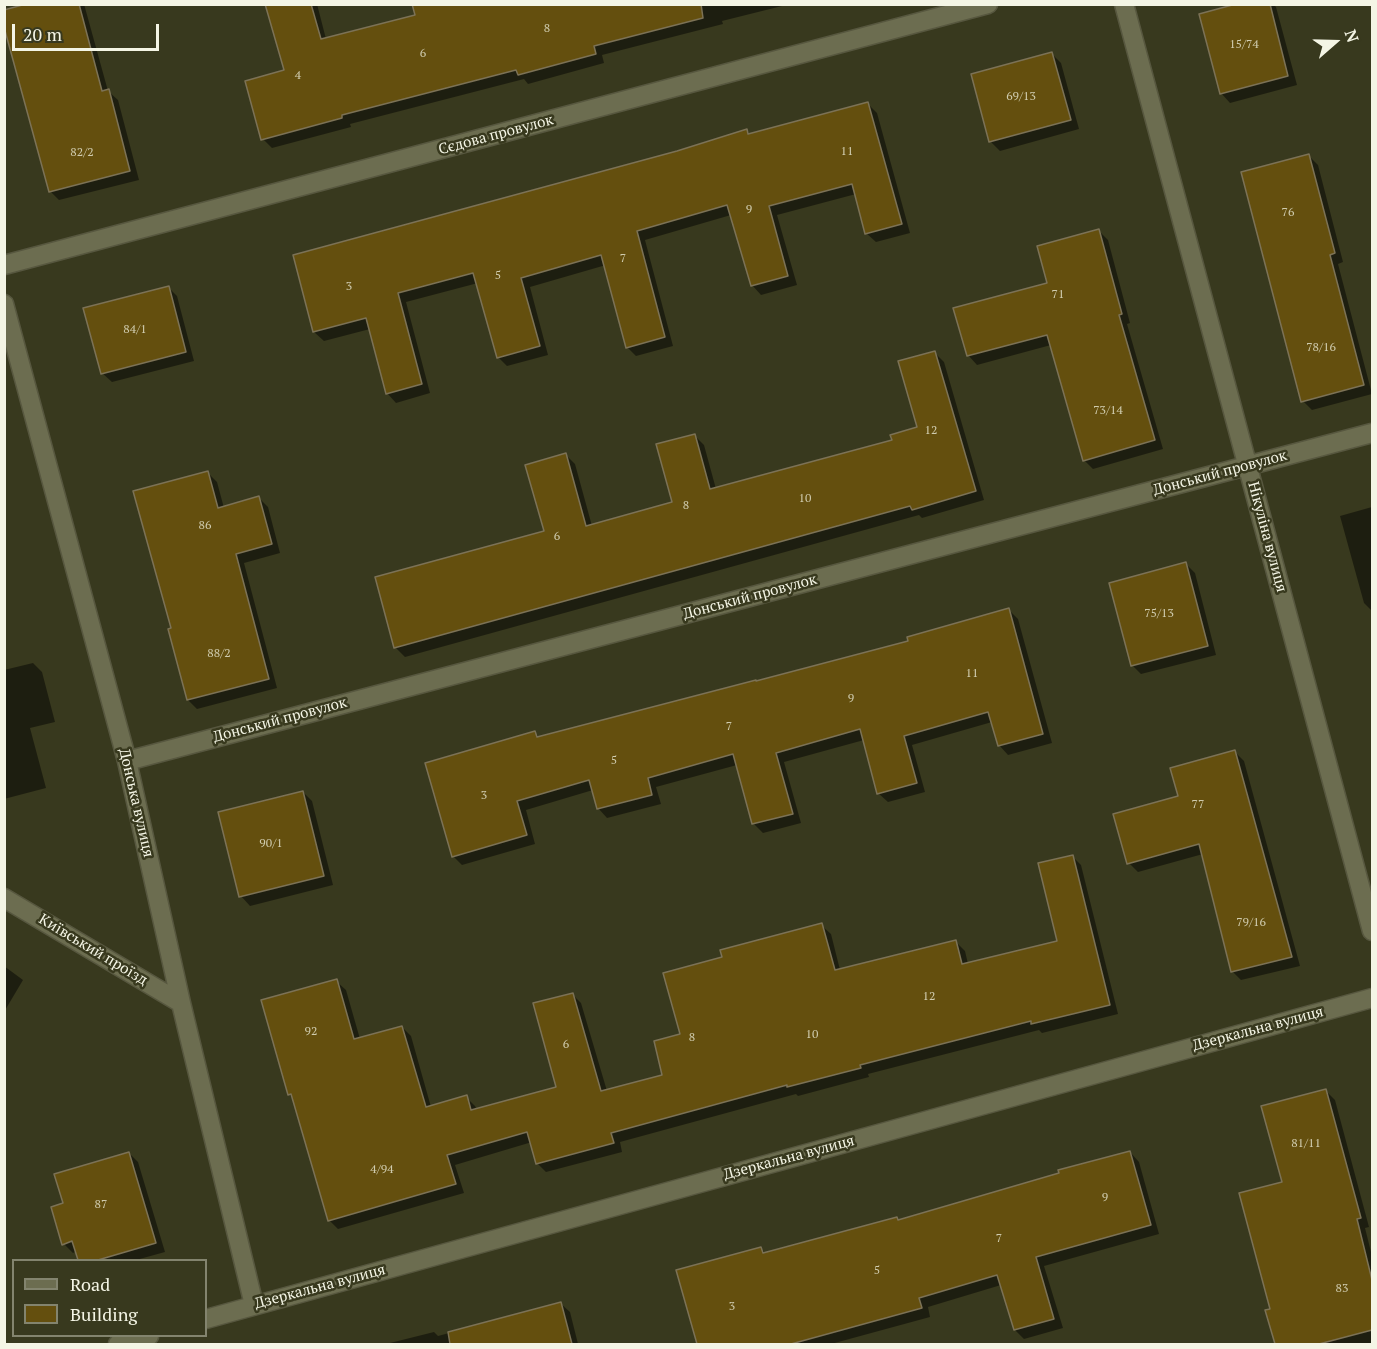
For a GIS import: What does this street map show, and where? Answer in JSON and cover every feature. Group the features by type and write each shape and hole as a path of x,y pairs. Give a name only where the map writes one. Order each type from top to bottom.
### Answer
{"street":[{"name":"Сєдова провулок","path":"4,265 987,4"},
{"name":"Нікуліна вулиця","path":"1124,4 1372,931"},
{"name":"Донська вулиця","path":"4,304 127,761 181,1003 254,1305"},
{"name":"Донський провулок","path":"127,761 1372,433"},
{"name":"Київський проїзд","path":"4,898 181,1003"},
{"name":"Дзеркальна вулиця","path":"207,1319 1372,998"},
{"path":"118,1344 142,1337"}],"building":[{"path":"26,4 79,4 102,91 109,89 130,171 49,192 4,27 4,10"},
{"path":"265,4 311,4 321,39 415,15 412,4 701,4 703,18 594,46 596,54 518,75 516,70 342,115 342,118 261,140 245,81 284,70"},
{"path":"1236,4 1270,4 1288,76 1220,94 1199,14"},
{"path":"1052,52 1071,120 989,142 971,74"},
{"path":"868,102 902,224 865,234 852,184 769,206 788,276 751,286 727,205 637,231 665,337 626,348 601,255 521,278 540,346 497,358 473,273 398,293 422,384 386,394 366,318 313,332 293,255 677,151 747,129 748,134"},
{"path":"1309,154 1335,253 1330,255 1364,385 1301,402 1241,172"},
{"path":"1099,229 1122,314 1119,315 1155,440 1083,461 1047,335 967,356 953,308 1047,283 1037,246"},
{"path":"169,286 186,352 101,374 83,308"},
{"path":"935,351 976,491 912,510 910,506 394,648 375,577 544,531 525,465 566,453 586,526 672,502 656,444 695,434 710,489 892,440 890,435 917,427 898,361"},
{"path":"208,471 218,508 259,496 272,544 236,554 269,679 187,700 168,629 171,628 133,491"},
{"path":"1186,562 1208,646 1131,666 1109,583"},
{"path":"1009,608 1043,734 998,746 988,712 904,736 917,783 877,794 860,729 776,753 793,814 752,824 733,754 648,778 652,795 597,809 589,780 517,801 527,835 452,857 425,763 535,731 537,737 908,641 907,637"},
{"path":"1235,750 1292,957 1231,972 1199,844 1127,864 1113,814 1178,796 1170,768"},
{"path":"303,791 324,876 239,897 218,812"},
{"path":"1073,855 1110,1005 1031,1024 1031,1021 611,1133 614,1143 536,1164 527,1132 447,1155 456,1184 328,1221 261,1000 337,979 354,1039 402,1026 426,1107 467,1095 471,1110 556,1087 533,1003 573,993 601,1091 662,1075 654,1041 680,1034 663,973 722,957 720,950 822,923 835,970 956,940 962,964 1057,941 1038,863"},
{"path":"1326,1089 1361,1218 1357,1219 1372,1280 1372,1330 1319,1344 1275,1344 1265,1310 1270,1309 1239,1193 1282,1182 1261,1106"},
{"path":"1130,1151 1151,1225 1036,1257 1054,1319 1014,1330 997,1275 919,1298 922,1308 791,1344 697,1344 676,1270 761,1247 763,1253 897,1217 898,1220 1059,1173 1058,1170"},
{"path":"129,1152 156,1243 101,1259 78,1259 72,1241 62,1245 51,1207 63,1203 54,1174"},
{"path":"561,1302 572,1344 450,1344 448,1332"}]}
